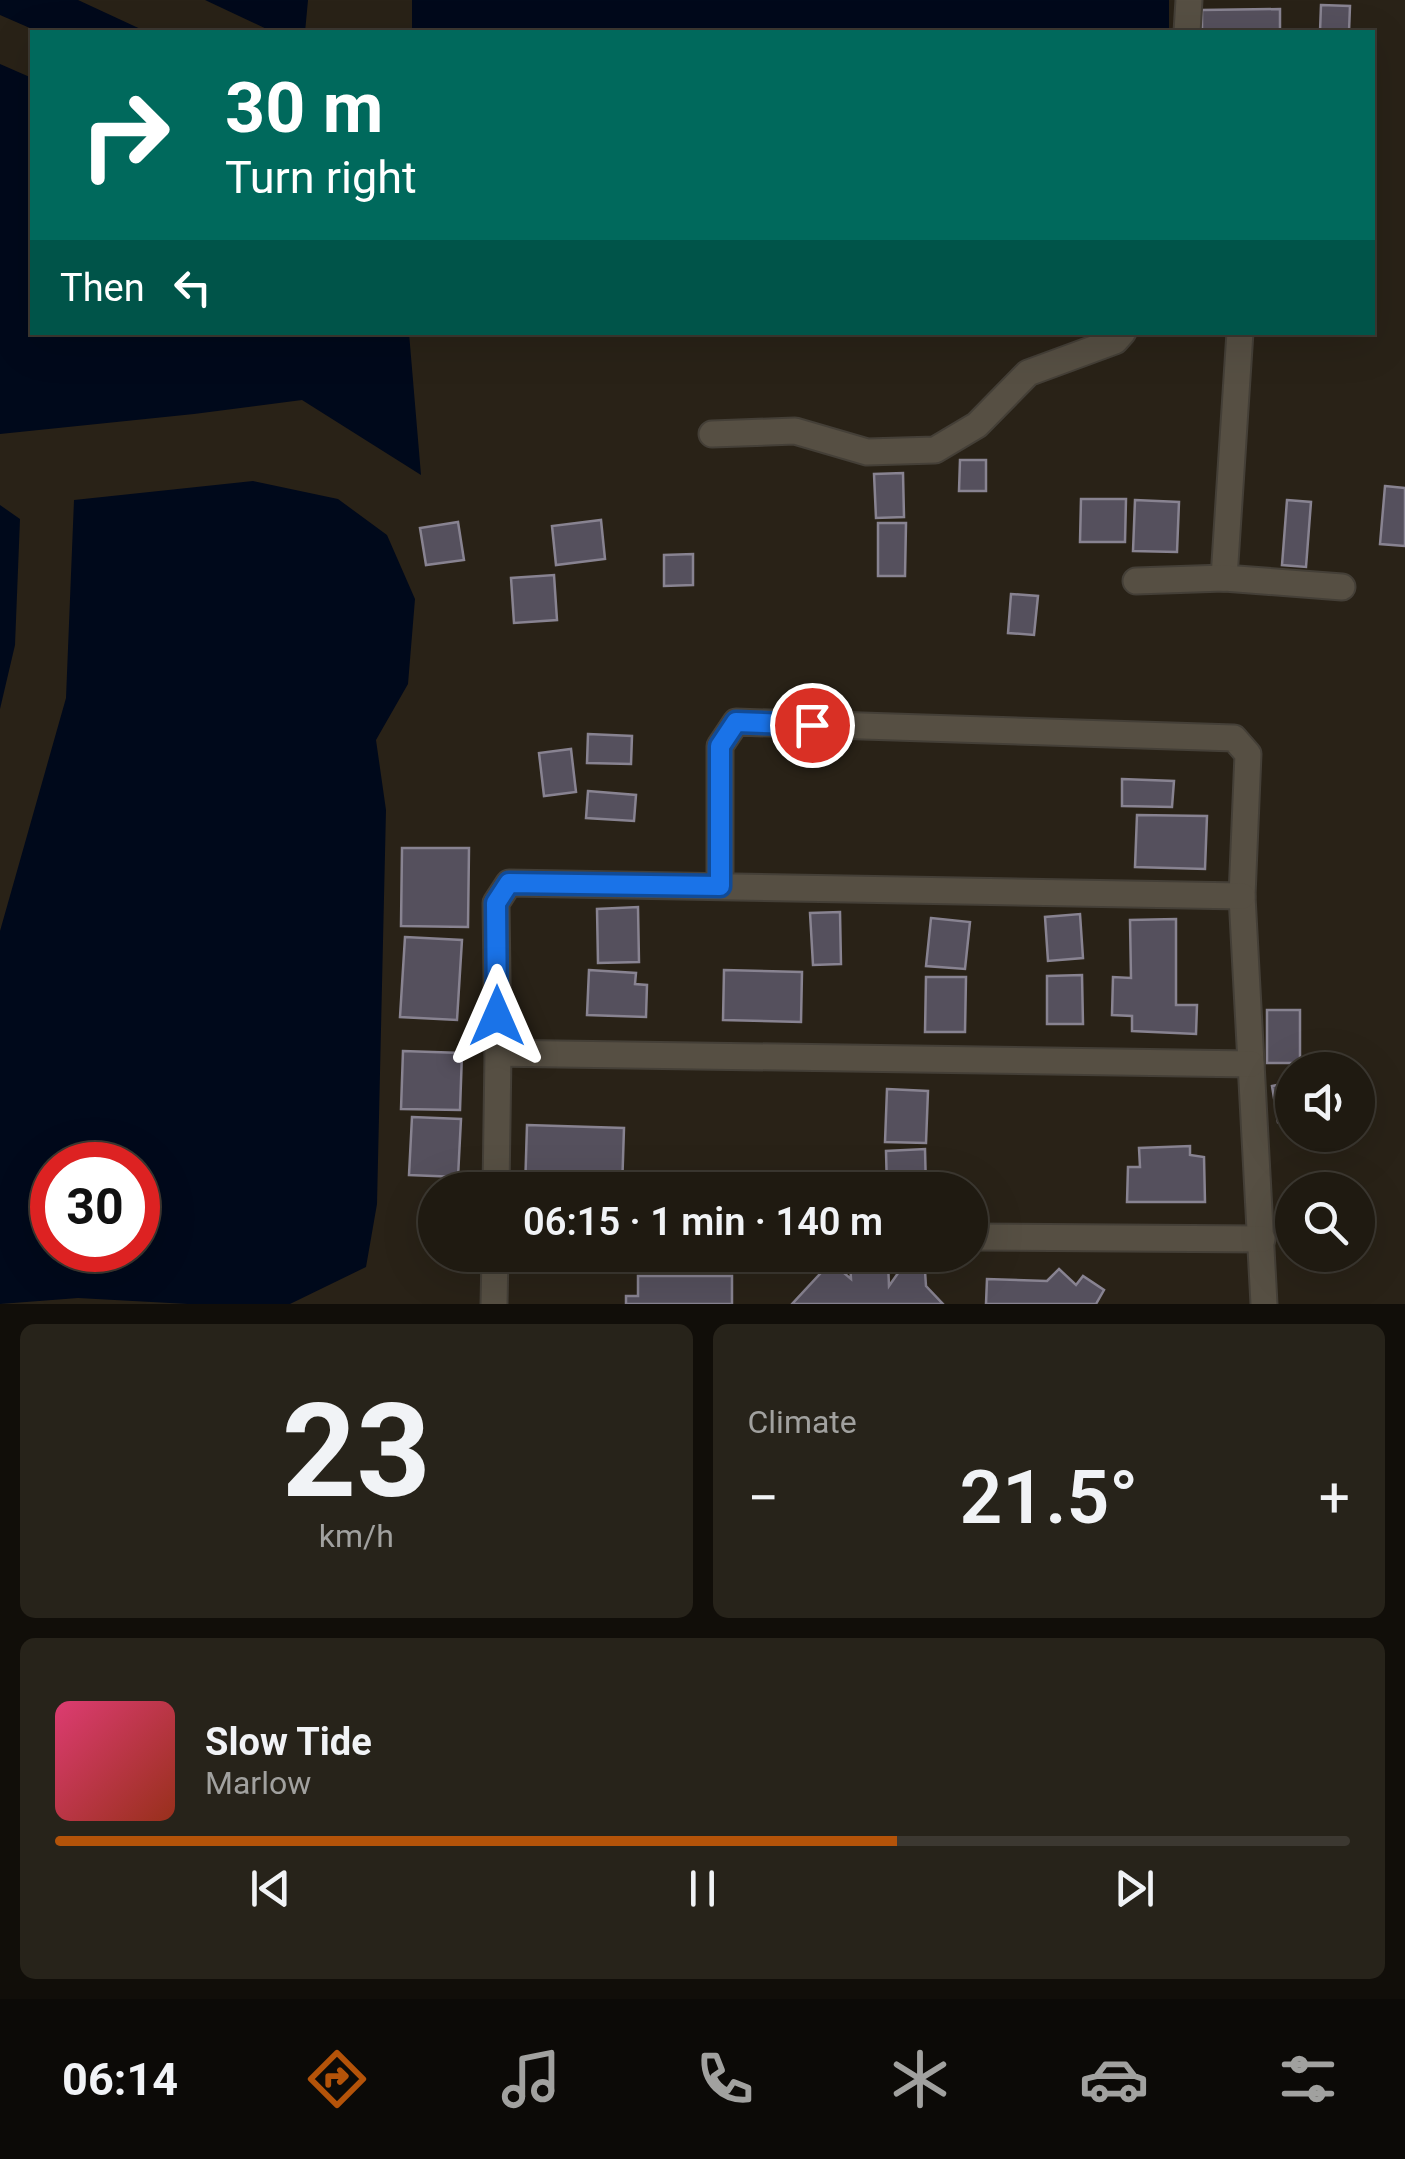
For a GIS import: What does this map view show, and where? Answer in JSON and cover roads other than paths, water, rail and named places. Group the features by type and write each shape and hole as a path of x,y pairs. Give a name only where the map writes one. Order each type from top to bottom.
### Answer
{"street":[{"path":"1187,30 1189,0"},
{"path":"712,434 795,431 867,452 935,450 977,424 1028,373 1115,341 1120,335"},
{"path":"1224,578 1240,335"},
{"path":"1136,581 1224,578 1342,587"},
{"path":"720,886 720,746 736,722 1234,738 1248,754 1242,896 1264,1304"},
{"path":"496,1172 496,903 509,883 1242,896"},
{"path":"498,1053 1251,1064"},
{"path":"988,1237 1262,1239"},
{"path":"494,1304 495,1272"}],"water":[{"path":"0,0 78,0 143,30 34,30 0,15"},
{"path":"205,0 308,0 305,30 269,30"},
{"path":"412,0 1169,0 1169,30 412,30"},
{"path":"0,64 30,77 30,335 409,335 421,475 302,400 0,434"},
{"path":"253,481 338,499 387,535 415,599 408,684 376,740 386,810 377,1204 366,1267 290,1304 78,1298 0,1304 0,931 66,698 74,500"},
{"path":"0,505 20,519 15,645 0,709"}]}
